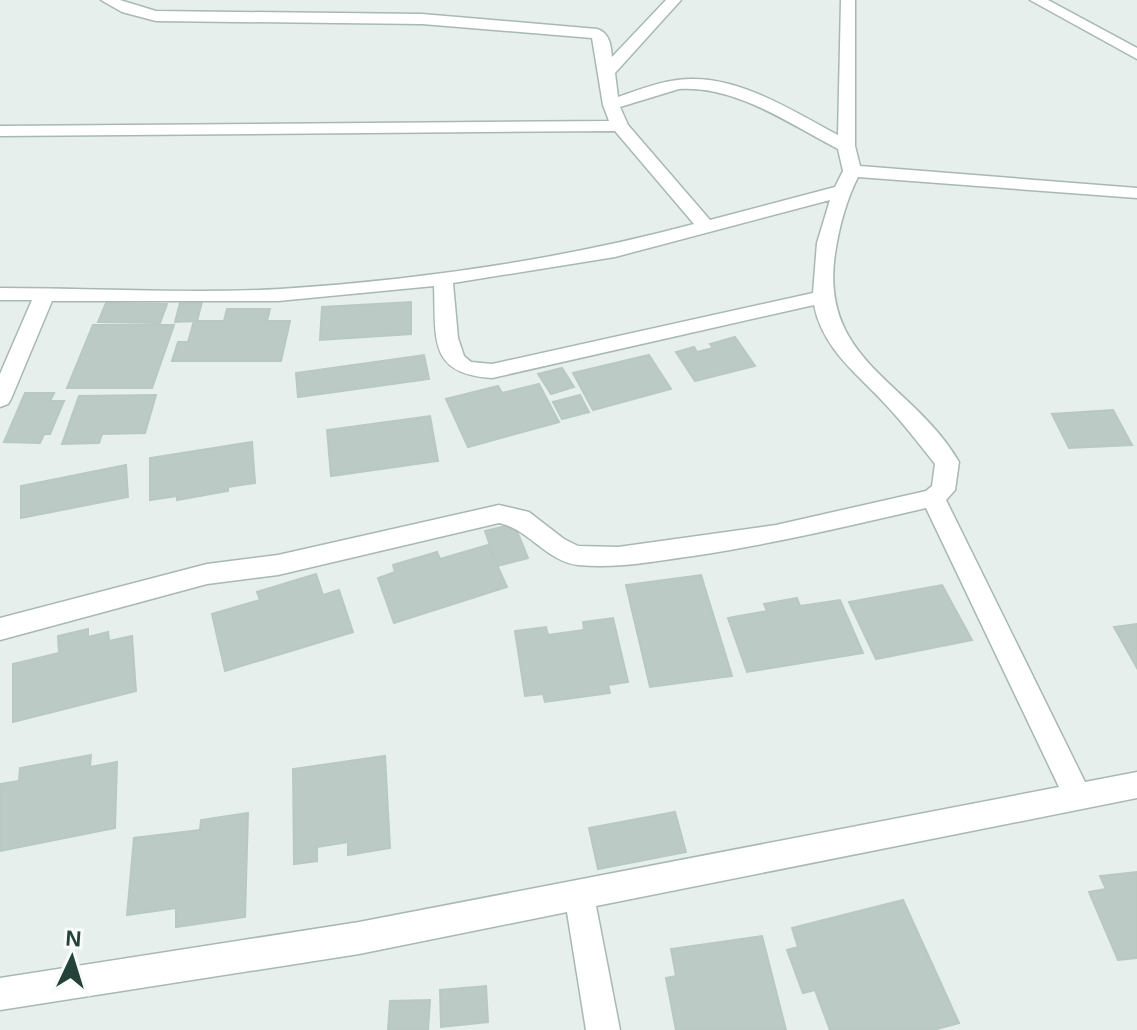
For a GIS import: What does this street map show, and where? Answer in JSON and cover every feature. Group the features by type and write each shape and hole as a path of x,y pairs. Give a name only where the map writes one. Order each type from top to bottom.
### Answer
{"street":[{"path":"108,0 127,9 156,16 422,19 597,34 602,40 609,70 611,105 620,126 705,226"},
{"path":"301,18 309,0"},
{"path":"609,70 674,0"},
{"path":"0,629 207,574 278,565 499,514 520,518 555,546 575,555 618,557 776,534 933,498 943,490 947,462 832,332 823,297 833,215 847,181 848,0"},
{"path":"1037,0 1137,54"},
{"path":"611,105 679,85 701,83 727,89 846,146"},
{"path":"0,131 620,126"},
{"path":"0,294 278,295 443,279 615,251 847,181 1137,193"},
{"path":"443,279 448,344 453,360 464,368 492,371 823,297"},
{"path":"0,399 45,293"},
{"path":"933,498 1078,797"},
{"path":"0,994 359,938 1137,785"},
{"path":"579,895 603,1030"}],"building":[{"path":"202,302 197,321 175,322 180,303"},
{"path":"411,302 411,334 320,340 322,307"},
{"path":"106,303 167,304 160,323 98,322"},
{"path":"227,309 270,309 267,321 290,321 281,361 172,361 178,342 188,342 194,321 224,321"},
{"path":"93,325 174,325 152,388 67,388"},
{"path":"735,337 755,366 695,381 676,352 694,347 697,352 713,348 710,344"},
{"path":"424,355 429,379 298,397 296,373"},
{"path":"649,355 671,389 593,410 573,373"},
{"path":"562,368 574,387 551,394 538,374"},
{"path":"539,384 559,422 468,447 446,399 498,386 502,393"},
{"path":"25,393 54,393 50,401 64,401 50,434 44,434 40,443 4,442"},
{"path":"156,395 145,433 102,434 99,443 62,444 79,396"},
{"path":"580,395 589,412 562,419 553,402"},
{"path":"1113,410 1132,445 1069,448 1052,414"},
{"path":"430,416 438,461 331,476 327,430"},
{"path":"252,442 255,483 177,500 177,496 150,500 150,458"},
{"path":"126,465 128,497 21,518 21,486"},
{"path":"514,524 528,558 497,566 485,531"},
{"path":"488,545 507,587 394,623 378,578 395,572 393,565 437,552 440,559"},
{"path":"316,574 323,595 339,590 353,632 225,671 212,614 260,600 257,592"},
{"path":"701,575 732,676 650,687 626,585"},
{"path":"942,585 972,640 876,659 849,602"},
{"path":"797,598 800,606 840,600 863,653 747,672 728,618 767,611 764,604"},
{"path":"613,618 628,682 608,685 610,693 545,702 543,694 525,696 515,631 546,627 548,635 584,630 583,622"},
{"path":"1137,624 1137,668 1114,627"},
{"path":"88,629 88,637 108,632 109,641 132,636 136,691 13,722 13,664 59,653 58,636"},
{"path":"91,755 90,767 117,762 115,828 0,851 0,784 19,781 20,768"},
{"path":"385,756 390,848 348,855 348,842 317,847 317,861 294,864 293,769"},
{"path":"675,812 686,852 598,869 589,828"},
{"path":"248,813 245,917 176,927 176,908 127,915 134,838 200,830 201,820"},
{"path":"1137,872 1137,958 1118,960 1089,892 1106,889 1100,876"},
{"path":"903,900 959,1023 933,1030 830,1030 815,990 803,993 787,950 798,947 792,928"},
{"path":"762,936 786,1030 676,1030 666,978 676,976 671,949"},
{"path":"486,986 488,1022 441,1027 440,990"},
{"path":"430,1000 428,1030 388,1030 390,1001"}]}
